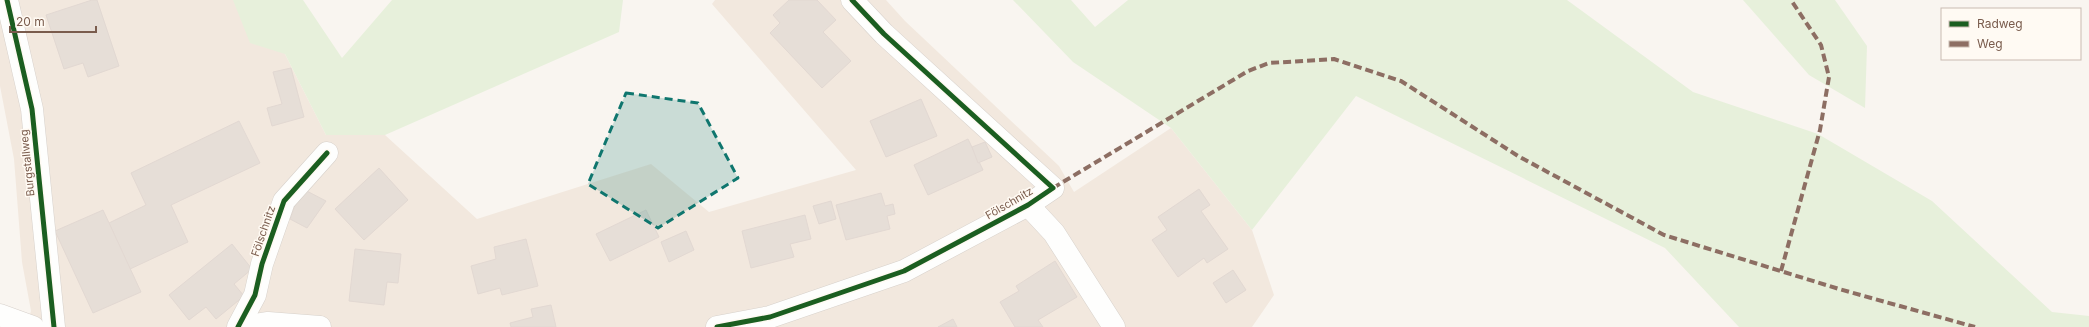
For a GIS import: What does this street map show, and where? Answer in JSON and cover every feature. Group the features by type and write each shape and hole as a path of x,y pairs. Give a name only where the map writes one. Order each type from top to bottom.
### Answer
{"street":[{"name":"Burgstallweg","path":"7,0 32,109 54,327"},
{"name":"Fölschnitz","path":"717,327 770,317 904,271 1028,205 1052,188 884,34 852,0"},
{"name":"Fölschnitz","path":"320,327 273,325 239,327 255,295 262,264 284,201 327,153"},
{"name":"Fölschnitz","path":"1028,205 1054,233 1114,327"},
{"path":"3,317 33,327"}],"highlighted area":[{"path":"626,93 698,103 738,178 658,228 588,184"}],"shaded area":[{"path":"0,0 254,0 285,54 326,135 385,135 477,219 651,164 709,212 856,170 712,4 715,0 886,0 905,21 1059,166 1074,192 1171,128 1252,230 1274,295 1252,327 26,327 31,311 22,262 14,159 0,86"}],"green space":[{"path":"233,0 303,0 342,58 392,0 623,0 619,32 385,135 326,135 285,54 250,43"},
{"path":"1013,0 1071,0 1095,27 1128,0 1567,0 1693,92 1818,134 1932,201 2052,312 2089,316 2089,327 1739,327 1665,248 1356,96 1252,230 1171,128 1073,62"},
{"path":"1743,0 1835,0 1867,46 1865,108 1809,75"}],"building":[{"path":"92,0 97,0 119,66 88,77 83,63 64,69 46,15"},
{"path":"789,0 817,0 836,20 823,32 851,61 822,88 770,33 780,23 773,15"},
{"path":"291,68 304,117 272,126 267,108 282,104 273,72"},
{"path":"921,99 937,136 886,157 870,121"},
{"path":"239,121 260,163 171,205 188,242 130,269 109,223 146,205 131,173"},
{"path":"968,139 983,170 928,195 914,165"},
{"path":"985,142 992,157 978,163 972,147"},
{"path":"379,168 408,200 364,240 335,209"},
{"path":"301,188 326,201 307,228 290,219"},
{"path":"1199,189 1210,205 1201,211 1228,249 1207,263 1204,258 1178,277 1152,240 1167,230 1158,217"},
{"path":"881,193 885,206 893,204 895,214 887,216 890,229 846,240 836,205"},
{"path":"831,201 836,219 819,224 813,206"},
{"path":"103,210 141,292 93,313 55,231"},
{"path":"646,210 659,237 610,261 596,234"},
{"path":"805,215 811,239 790,244 794,257 751,268 742,231"},
{"path":"686,231 694,250 669,262 661,242"},
{"path":"526,239 538,286 502,295 500,288 478,294 471,266 496,259 494,247"},
{"path":"232,244 252,269 234,284 244,296 216,319 206,307 189,320 169,295"},
{"path":"355,249 401,254 398,283 387,282 384,305 349,301"},
{"path":"1055,261 1077,297 1038,320 1043,327 1015,327 1000,302 1019,291 1016,286"},
{"path":"1233,270 1246,290 1226,303 1213,283"},
{"path":"551,305 556,327 511,327 510,323 533,317 531,309"},
{"path":"953,319 957,327 938,327"}],"marked path":[{"path":"1781,271 1820,130 1829,77 1821,45 1791,0"},
{"path":"1053,188 1248,71 1269,63 1334,59 1401,81 1518,156 1664,235 1839,289 1975,327"}],"cycle path":[{"path":"7,0 32,109 54,327"},
{"path":"717,327 770,317 904,271 1028,205 1053,188 884,34 852,0"},
{"path":"238,327 255,295 262,264 284,201 327,153"}]}
